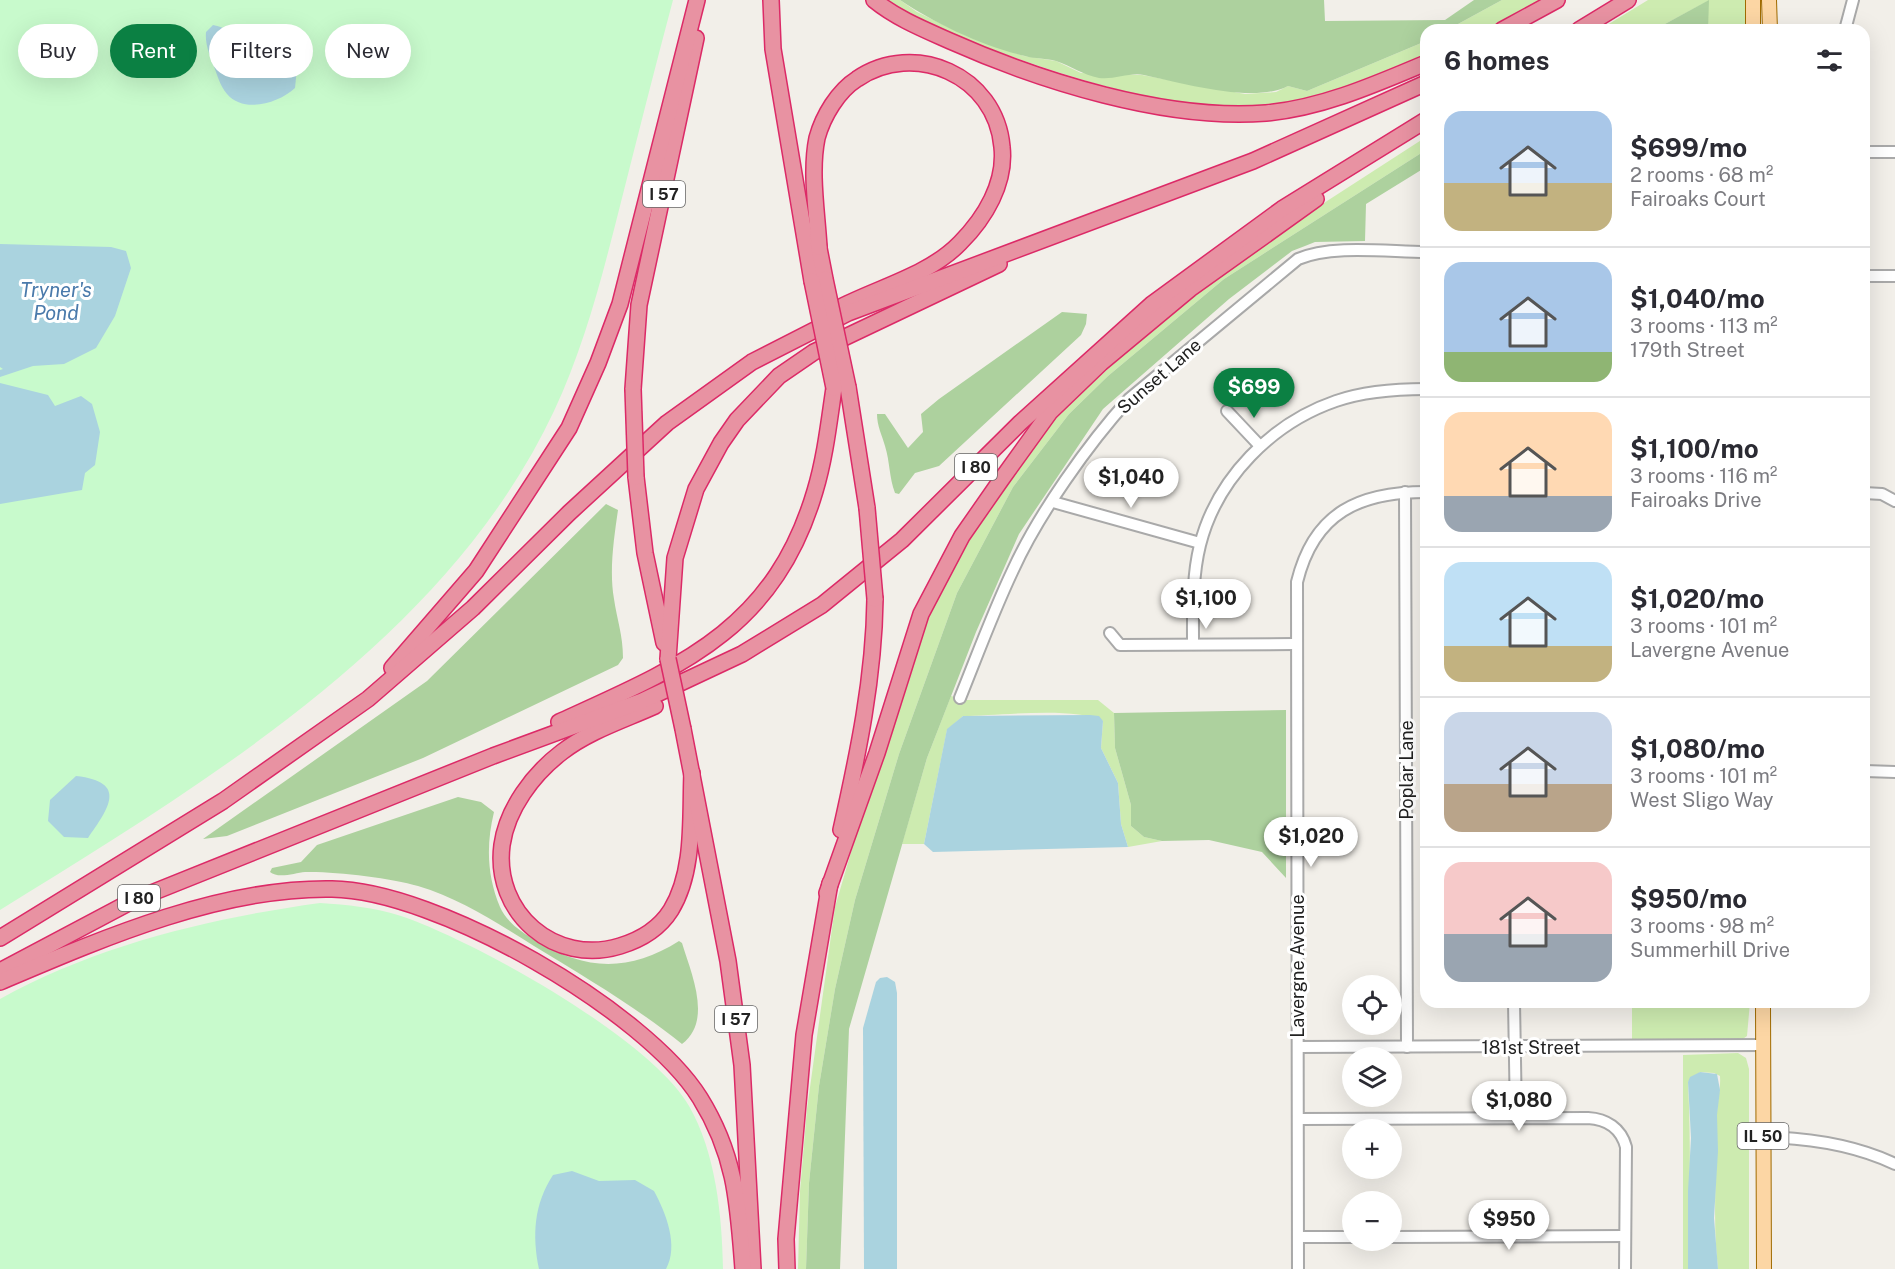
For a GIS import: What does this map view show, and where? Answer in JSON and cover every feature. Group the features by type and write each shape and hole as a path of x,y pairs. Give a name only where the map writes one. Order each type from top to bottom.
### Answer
{"highway":[{"path":"368,699 418,636 477,571 569,428 598,363 620,304 697,0"},
{"name":"I 57","path":"703,0 639,305 633,389 636,477 645,554 665,619 668,659 728,961 742,1065 753,1269"},
{"path":"773,0 819,247"},
{"path":"773,0 772,49 867,508 875,599 874,648 858,752 827,893 804,1035 786,1239 787,1269"},
{"path":"874,0 913,24 1020,69 1141,102 1217,114 1267,113 1316,104 1420,65"},
{"path":"1513,24 1557,0"},
{"path":"1529,24 1570,0"},
{"path":"1589,24 1628,0"},
{"path":"752,362 782,336 936,262 960,243 978,223 996,190 1003,157 997,123 976,90 938,66 906,61 878,67 847,87 833,104 817,138 815,159 819,247 818,280"},
{"name":"I 80","path":"0,938 223,801 368,699 473,608 569,513 667,423 752,362 849,313 1253,161 1420,85"},
{"name":"I 80","path":"0,971 134,900 493,756 642,701 742,654 822,605 902,540 1020,423 1152,304 1282,209 1420,123"},
{"path":"827,893 877,753 921,614 962,536 1050,412 1101,363 1181,297 1281,223 1365,167 1383,145"},
{"path":"665,619 675,558 696,489 721,443 759,395 779,376 814,352 995,267 1025,245"},
{"path":"493,756 521,739 654,679 685,662 733,626 757,600 789,554 807,514 841,387"},
{"path":"692,773 685,872 671,910 655,928 631,943 596,951 553,943 528,926 509,899 503,878 501,854 506,827 520,798 530,784 550,761 577,741 700,685 742,654"},
{"path":"0,982 106,937 168,917 295,890 333,889 369,893 406,903 471,928 533,960 601,1004 644,1038 679,1072 699,1097 720,1136 736,1187 743,1269"}],"main road":[{"path":"1753,0 1753,24"},
{"path":"1769,0 1770,24"},
{"name":"IL 50","path":"1763,1008 1764,1269"}],"street":[{"path":"1846,24 1854,0"},
{"path":"1870,152 1895,152"},
{"name":"Sunset Lane","path":"960,698 1013,569 1053,502 1111,419 1129,399 1293,263 1313,253 1420,252"},
{"path":"1870,276 1895,276"},
{"path":"1193,645 1193,590 1200,543 1214,509 1229,484 1260,446 1301,417 1338,400 1381,391 1420,389"},
{"path":"1227,411 1260,446"},
{"name":"Poplar Lane","path":"1405,492 1407,1047"},
{"name":"Lavergne Avenue","path":"1298,1269 1295,644 1297,582 1307,552 1331,520 1349,507 1387,493 1420,492"},
{"path":"1870,493 1882,494 1895,501"},
{"path":"1053,502 1200,543"},
{"path":"1110,633 1120,645 1295,644"},
{"path":"1870,771 1895,771"},
{"path":"1514,1008 1515,1118"},
{"name":"181st Street","path":"1298,1047 1763,1045"},
{"path":"1298,1119 1595,1118 1605,1121 1618,1131 1626,1147 1625,1269"},
{"path":"1763,1137 1860,1150 1895,1164"},
{"path":"1402,1237 1625,1236"},
{"path":"1298,1238 1342,1237"}],"green space":[{"path":"0,0 673,0 584,335 554,411 508,493 451,567 386,635 314,698 238,756 158,810 0,910"},
{"path":"885,0 900,0 917,12 971,38 1024,56 1056,61 1081,73 1142,75 1245,94 1276,92 1288,86 1307,91 1420,44 1420,58 1365,81 1322,95 1279,105 1225,108 1118,90 983,46 908,14"},
{"path":"900,0 1324,0 1325,21 1445,20 1474,0 1502,0 1458,24 1420,24 1420,44 1307,91 1288,86 1274,91 1256,93 1238,93 1197,87 1139,74 1093,77 1056,61 1009,52 976,40"},
{"path":"1502,0 1544,0 1498,24 1458,24"},
{"path":"1648,0 1746,0 1746,24 1708,24 1708,1 1665,24 1609,24"},
{"path":"1709,0 1708,24 1665,24"},
{"path":"1420,141 1420,154 1224,279 1108,376 1069,414 1013,487 957,593 899,754 855,900 835,989 819,1086 809,1183 806,1269 798,1269 800,1191 807,1109 835,907 895,702 943,576 1041,434 1075,399 1143,337 1214,281 1327,201"},
{"path":"1420,154 1420,171 1366,204 1365,241 1315,242 1292,251 1229,299 1103,409 1019,534 976,632 927,758 849,1029 840,1269 806,1269 809,1183 819,1086 835,989 855,900 899,754 957,593 1013,487 1069,414 1108,376 1224,279"},
{"path":"1062,312 1087,314 1081,335 939,466 915,473 899,494 895,493 877,414 885,414 908,448 923,432 921,414"},
{"path":"606,504 618,510 612,577 623,650 623,658 618,665 423,758 227,836 203,839 427,681"},
{"path":"951,696 965,700 1098,700 1114,713 1115,748 1131,805 1131,826 1144,837 1162,841 1128,847 1121,824 1118,783 1101,748 1103,721 1090,716 1074,714 1035,713 963,716 947,730 924,844 902,844 927,758"},
{"path":"1286,710 1286,878 1262,852 1209,840 1162,841 1144,837 1131,826 1131,805 1115,748 1114,713"},
{"path":"458,797 481,802 494,812 489,848 492,884 503,913 526,935 573,958 608,964 625,963 643,958 679,941 682,943 694,982 698,1010 691,1034 682,1044 647,1017 591,981 492,920 434,891 407,883 346,874 305,872 282,875 270,872 272,868 301,862 317,845"},
{"path":"320,903 381,910 433,929 472,947 558,995 638,1051 668,1079 689,1106 706,1144 719,1207 723,1269 0,1269 0,999 76,963 156,936 238,917"},
{"path":"1632,1008 1749,1008 1747,1036 1740,1041 1632,1040"},
{"path":"1738,1053 1746,1058 1749,1069 1749,1269 1718,1269 1715,1211 1720,1076 1700,1072 1688,1082 1689,1246 1688,1269 1683,1269 1683,1055"}],"water":[{"path":"209,29 209,51 206,41 206,32"},
{"path":"218,78 296,78 295,88 280,98 261,104 243,104 234,100 222,87"},
{"name":"Tryner's Pond","path":"0,244 111,247 126,251 131,268 115,316 96,348 64,364 33,366 0,377 0,370 3,369 0,367"},
{"path":"0,383 48,395 55,406 81,396 92,404 100,432 95,465 85,473 82,490 0,504"},
{"path":"963,716 1099,716 1103,721 1101,748 1118,783 1121,824 1128,847 933,852 924,844 947,729"},
{"path":"76,776 93,779 103,784 108,791 107,807 88,838 64,837 48,821 50,800"},
{"path":"887,977 895,982 897,993 897,1269 864,1269 863,1028 876,982 880,978"},
{"path":"1700,1072 1717,1074 1720,1090 1717,1115 1718,1151 1714,1218 1718,1269 1688,1269 1691,1138 1688,1082 1690,1077"},
{"path":"572,1171 599,1181 635,1180 654,1191 663,1209 671,1240 670,1260 666,1269 539,1269 535,1232 542,1197 553,1175"}]}
